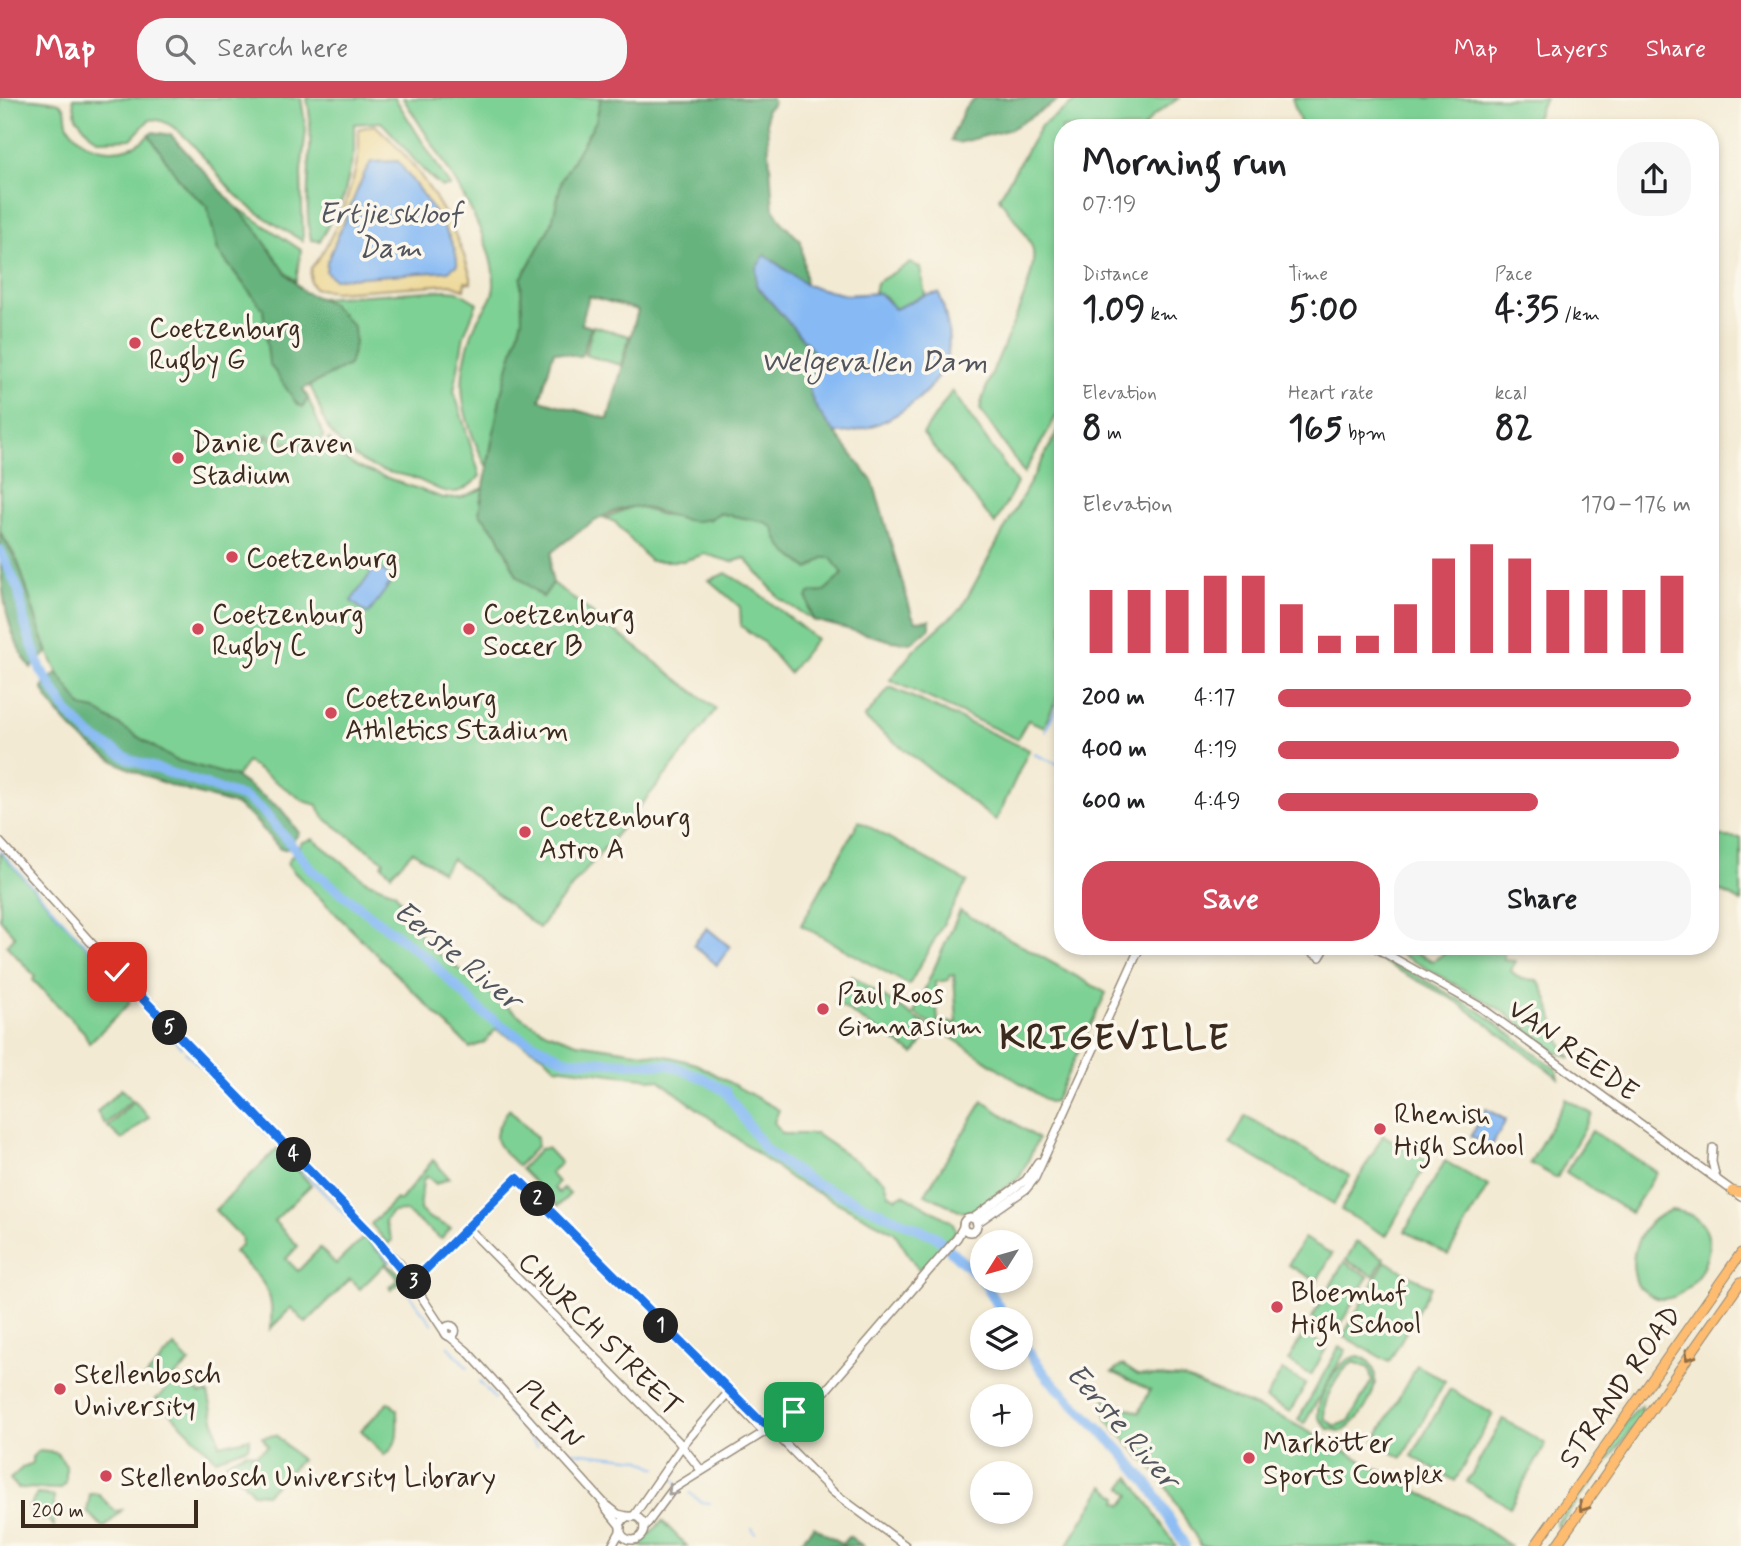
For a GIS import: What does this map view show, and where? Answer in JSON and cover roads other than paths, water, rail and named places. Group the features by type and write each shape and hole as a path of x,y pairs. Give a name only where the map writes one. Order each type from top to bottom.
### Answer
{"main road":[{"name":"STRAND ROAD","path":"1535,1546 1741,1253"},
{"name":"STRAND ROAD","path":"1556,1546 1741,1282"}],"street":[{"name":"PLEIN","path":"0,842 164,1021 392,1256 435,1315 604,1503 621,1528"},
{"path":"621,1528 626,1538 634,1543 668,1494 701,1470 821,1396 965,1230 965,1220 975,1221 1026,1180 1043,1156 1136,955"},
{"name":"VAN REEDE","path":"1388,955 1479,1006 1738,1194"},
{"path":"1713,1149 1712,1162 1716,1178"},
{"path":"412,1283 517,1178 729,1395 834,1492 906,1546"},
{"path":"965,1230 975,1231 975,1221"},
{"name":"CHURCH STREET","path":"468,1228 682,1446 701,1470"},
{"path":"612,1546 624,1520 632,1517 682,1446 729,1395"},
{"name":"PLEIN","path":"604,1503 618,1514 632,1517"},
{"path":"632,1517 642,1522 644,1528"}],"water":[{"name":"Ertjieskloof Dam","path":"398,161 444,227 456,254 457,265 448,271 334,279 326,272 327,262 364,174 371,162"},
{"name":"Welgevallen Dam","path":"765,255 806,285 846,295 879,293 895,309 925,295 939,293 947,322 949,345 942,368 932,384 904,410 887,420 852,432 835,433 817,409 811,395 810,382 816,354 756,285 756,268"},
{"path":"376,566 394,578 368,614 351,601"},
{"path":"707,928 730,947 717,965 693,945"},
{"path":"1486,1109 1506,1120 1491,1147 1471,1136"}],"waterway":[{"name":"Eerste River","path":"0,550 19,591 24,621 41,670 69,714 92,737 131,760 245,798 262,810 313,871 430,961 483,1013 516,1035 566,1060 670,1065 705,1079 725,1091 764,1148 780,1161 813,1183 935,1236 970,1269"},
{"path":"1045,732 1054,712"},
{"path":"1034,754 1054,763"},
{"path":"0,851 129,993"},
{"path":"149,1014 182,1048"},
{"path":"185,1052 202,1068"},
{"path":"204,1070 209,1075"},
{"path":"214,1081 218,1085"},
{"path":"220,1087 237,1105"},
{"path":"246,1113 268,1136"},
{"path":"280,1148 391,1262"},
{"path":"403,1278 404,1282"},
{"path":"404,1288 432,1324"},
{"name":"Eerste River","path":"990,1293 999,1307"},
{"path":"448,1346 468,1368"},
{"name":"Eerste River","path":"1033,1358 1047,1377 1121,1451 1152,1489 1185,1546"},
{"path":"479,1381 484,1387"},
{"path":"486,1389 495,1399"},
{"path":"503,1407 519,1426"},
{"path":"521,1428 537,1446"},
{"path":"573,1452 639,1459 657,1468"},
{"path":"667,1475 677,1482"},
{"path":"690,1493 701,1502 710,1503"},
{"path":"752,1528 755,1533"}],"place":[{"name":"Coetzenburg Rugby G","path":"135,343"},
{"name":"Danie Craven Stadium","path":"178,458"},
{"name":"Coetzenburg","path":"232,557"},
{"name":"Coetzenburg Rugby C","path":"198,629"},
{"name":"Coetzenburg Soccer B","path":"469,629"},
{"name":"Coetzenburg Athletics Stadium","path":"331,713"},
{"name":"Coetzenburg Astro A","path":"525,832"},
{"name":"Paul Roos Gimnasium","path":"823,1009"},
{"name":"Rhenish High School","path":"1380,1129"},
{"name":"Bloemhof High School","path":"1277,1307"},
{"name":"Stellenbosch University","path":"60,1389"},
{"name":"Markötter Sports Complex","path":"1249,1458"},
{"name":"Stellenbosch University Library","path":"106,1476"}],"district":[{"name":"KRIGEVILLE","path":"1115,1037"}]}
